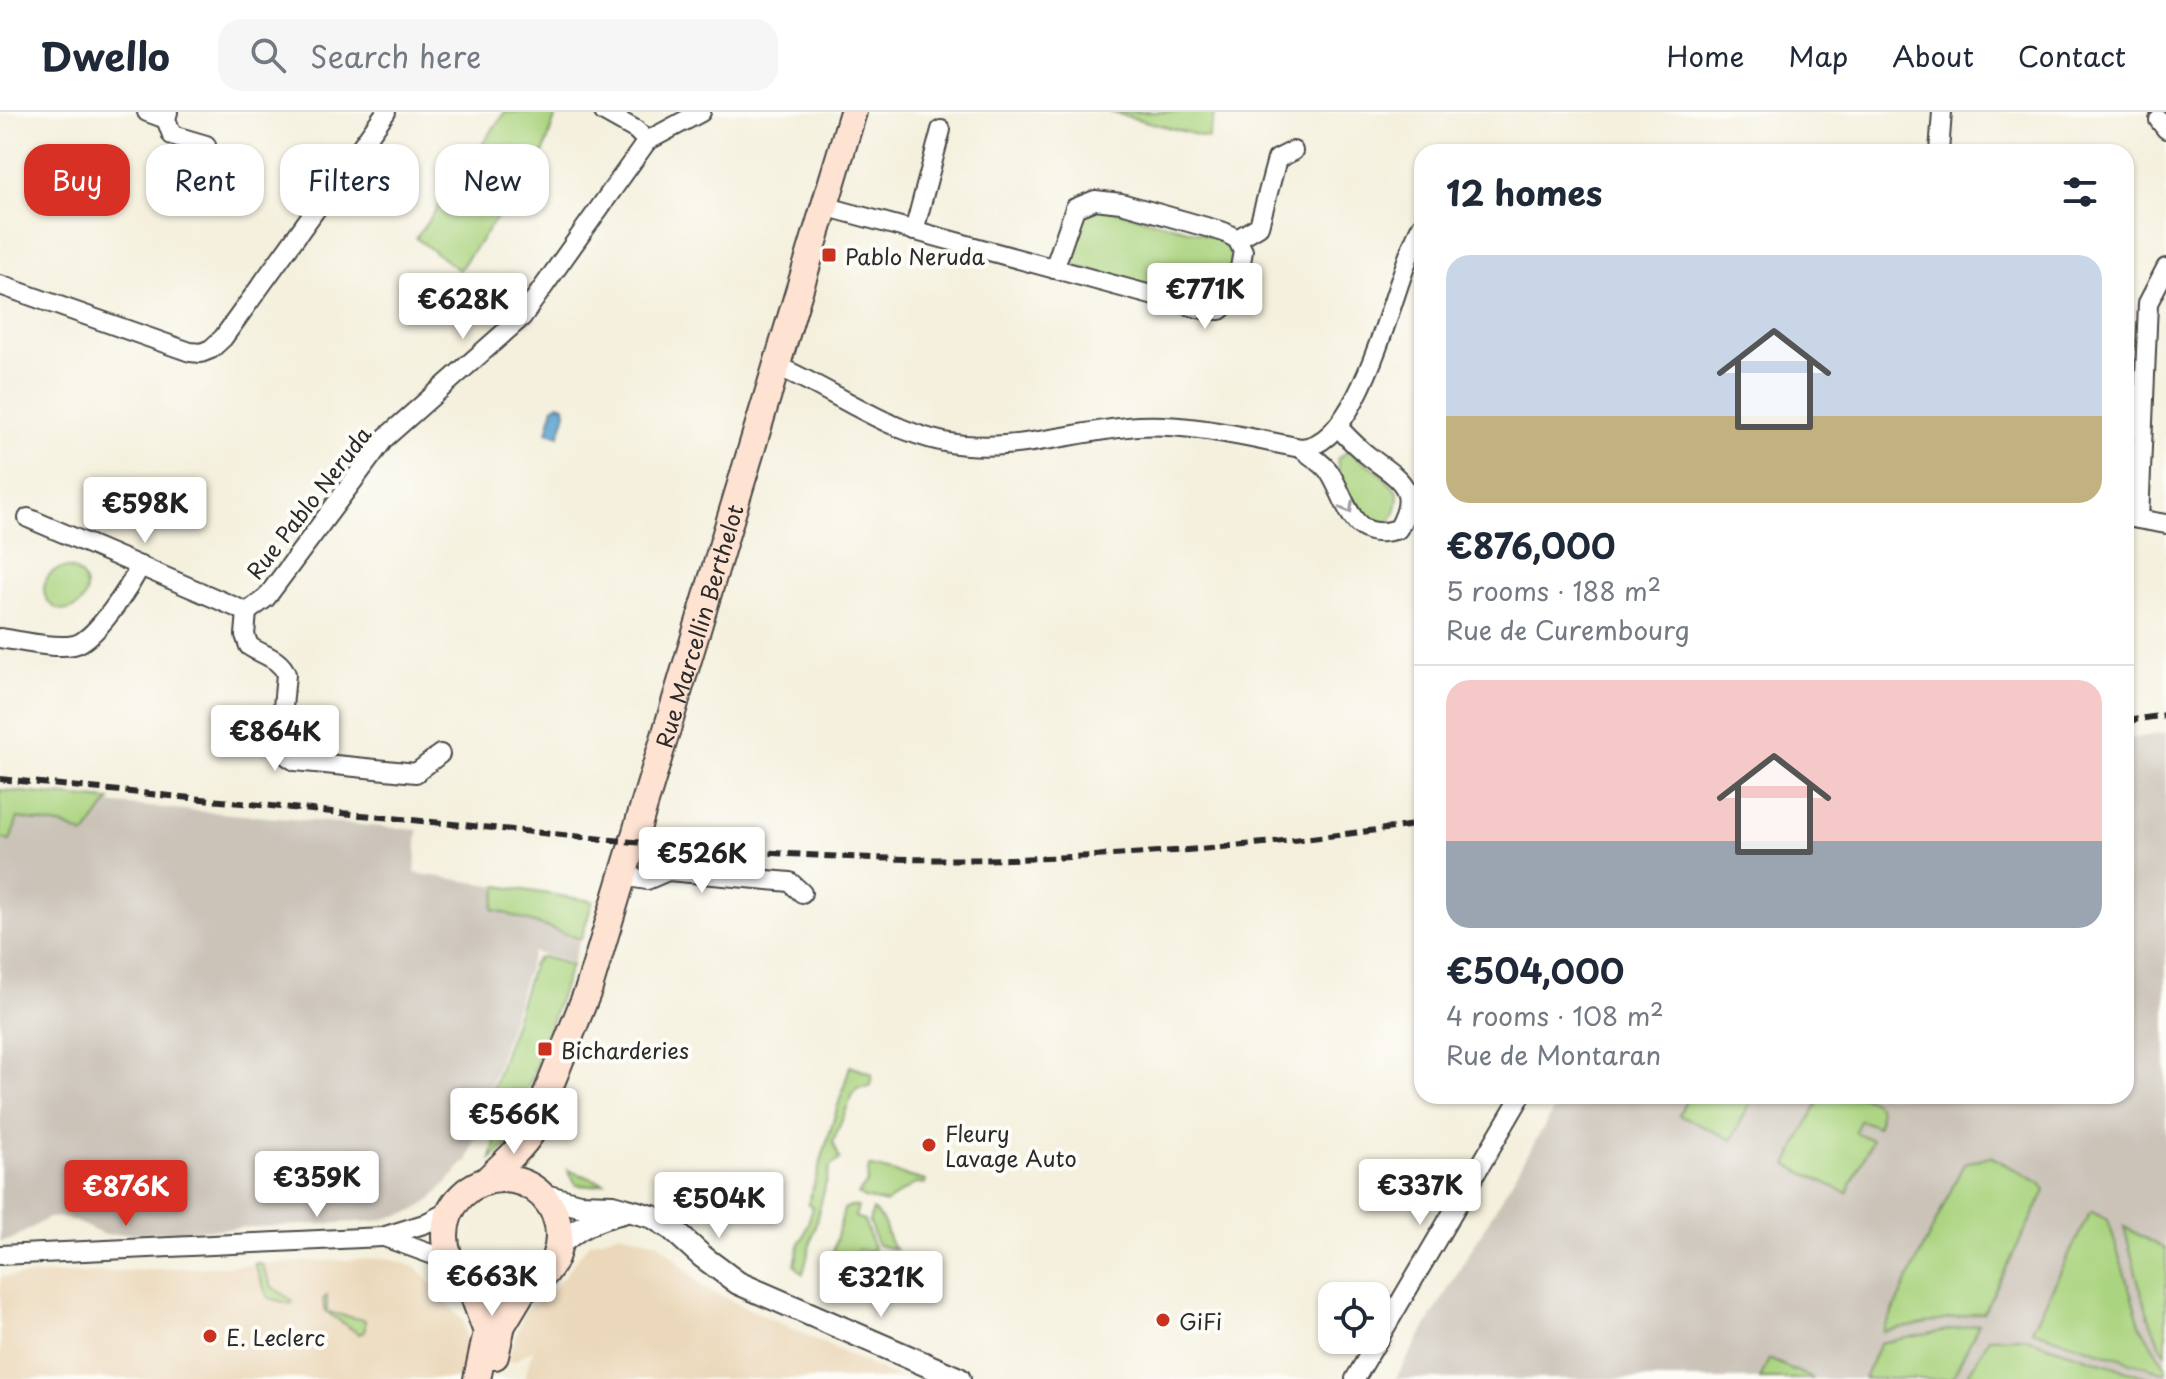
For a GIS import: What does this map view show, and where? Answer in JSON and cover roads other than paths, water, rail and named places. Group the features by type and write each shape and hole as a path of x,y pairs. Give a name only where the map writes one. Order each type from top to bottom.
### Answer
{"main road":[{"name":"Rue Marcellin Berthelot","path":"451,1210 465,1192 485,1182 519,1152 531,1133 589,988 853,112"},
{"name":"Rue Marcellin Berthelot","path":"531,1133 538,1192 553,1210 559,1228 558,1246"},
{"path":"485,1182 510,1180 538,1192"},
{"path":"451,1210 445,1240 487,1332 477,1379"},
{"path":"489,1379 502,1325 523,1290 546,1273 558,1246"},
{"path":"462,1277 495,1293 523,1290"}],"street":[{"path":"147,112 167,115 172,135 203,144"},
{"path":"0,285 190,352 201,353 211,349 223,338 386,112"},
{"path":"604,112 636,130 647,141"},
{"name":"Rue Pablo Neruda","path":"247,612 266,598 385,438 522,317 647,141 701,112"},
{"path":"1940,144 1942,112"},
{"path":"914,231 941,130"},
{"path":"1237,239 1259,226 1277,159 1293,151"},
{"path":"824,206 914,231 1054,269 1206,310 1220,310 1235,296 1243,251 1237,239 1224,232 1121,203 1095,200 1075,208 1054,269"},
{"path":"777,366 890,425 944,442 972,446 1019,445 1137,426 1176,426 1312,448 1339,428 1370,369 1414,239"},
{"path":"2134,491 2148,303 2166,268"},
{"path":"1301,448 1329,470 1355,522 1368,531 1383,534 1398,529 1405,518 1408,503 1407,490 1401,479 1371,459 1339,428"},
{"path":"28,518 247,612 245,635 249,646 284,667 280,741 282,750 289,758 416,773 440,754"},
{"path":"2134,518 2166,524"},
{"path":"0,638 69,646 88,640 140,566"},
{"path":"622,876 647,880 668,871 790,882 802,893"},
{"path":"1355,1379 1516,1104"},
{"path":"538,1192 579,1205 613,1206 653,1217 738,1283 959,1379"},
{"path":"0,1255 382,1237 424,1224 451,1210"},
{"path":"558,1246 571,1233 590,1222 630,1211"},
{"path":"382,1237 439,1257 462,1277"}],"water":[{"path":"559,404 565,406 566,413 559,436 547,432 554,407"}],"railway":[{"path":"2134,720 2166,715"},
{"path":"0,779 633,842 868,858 963,860 1165,852 1414,825"}],"place":[{"name":"Pablo Neruda","path":"829,255"},
{"name":"Bicharderies","path":"545,1049"},
{"name":"Fleury Lavage Auto","path":"929,1145"},
{"name":"GiFi","path":"1163,1320"},
{"name":"E. Leclerc","path":"210,1336"}]}
